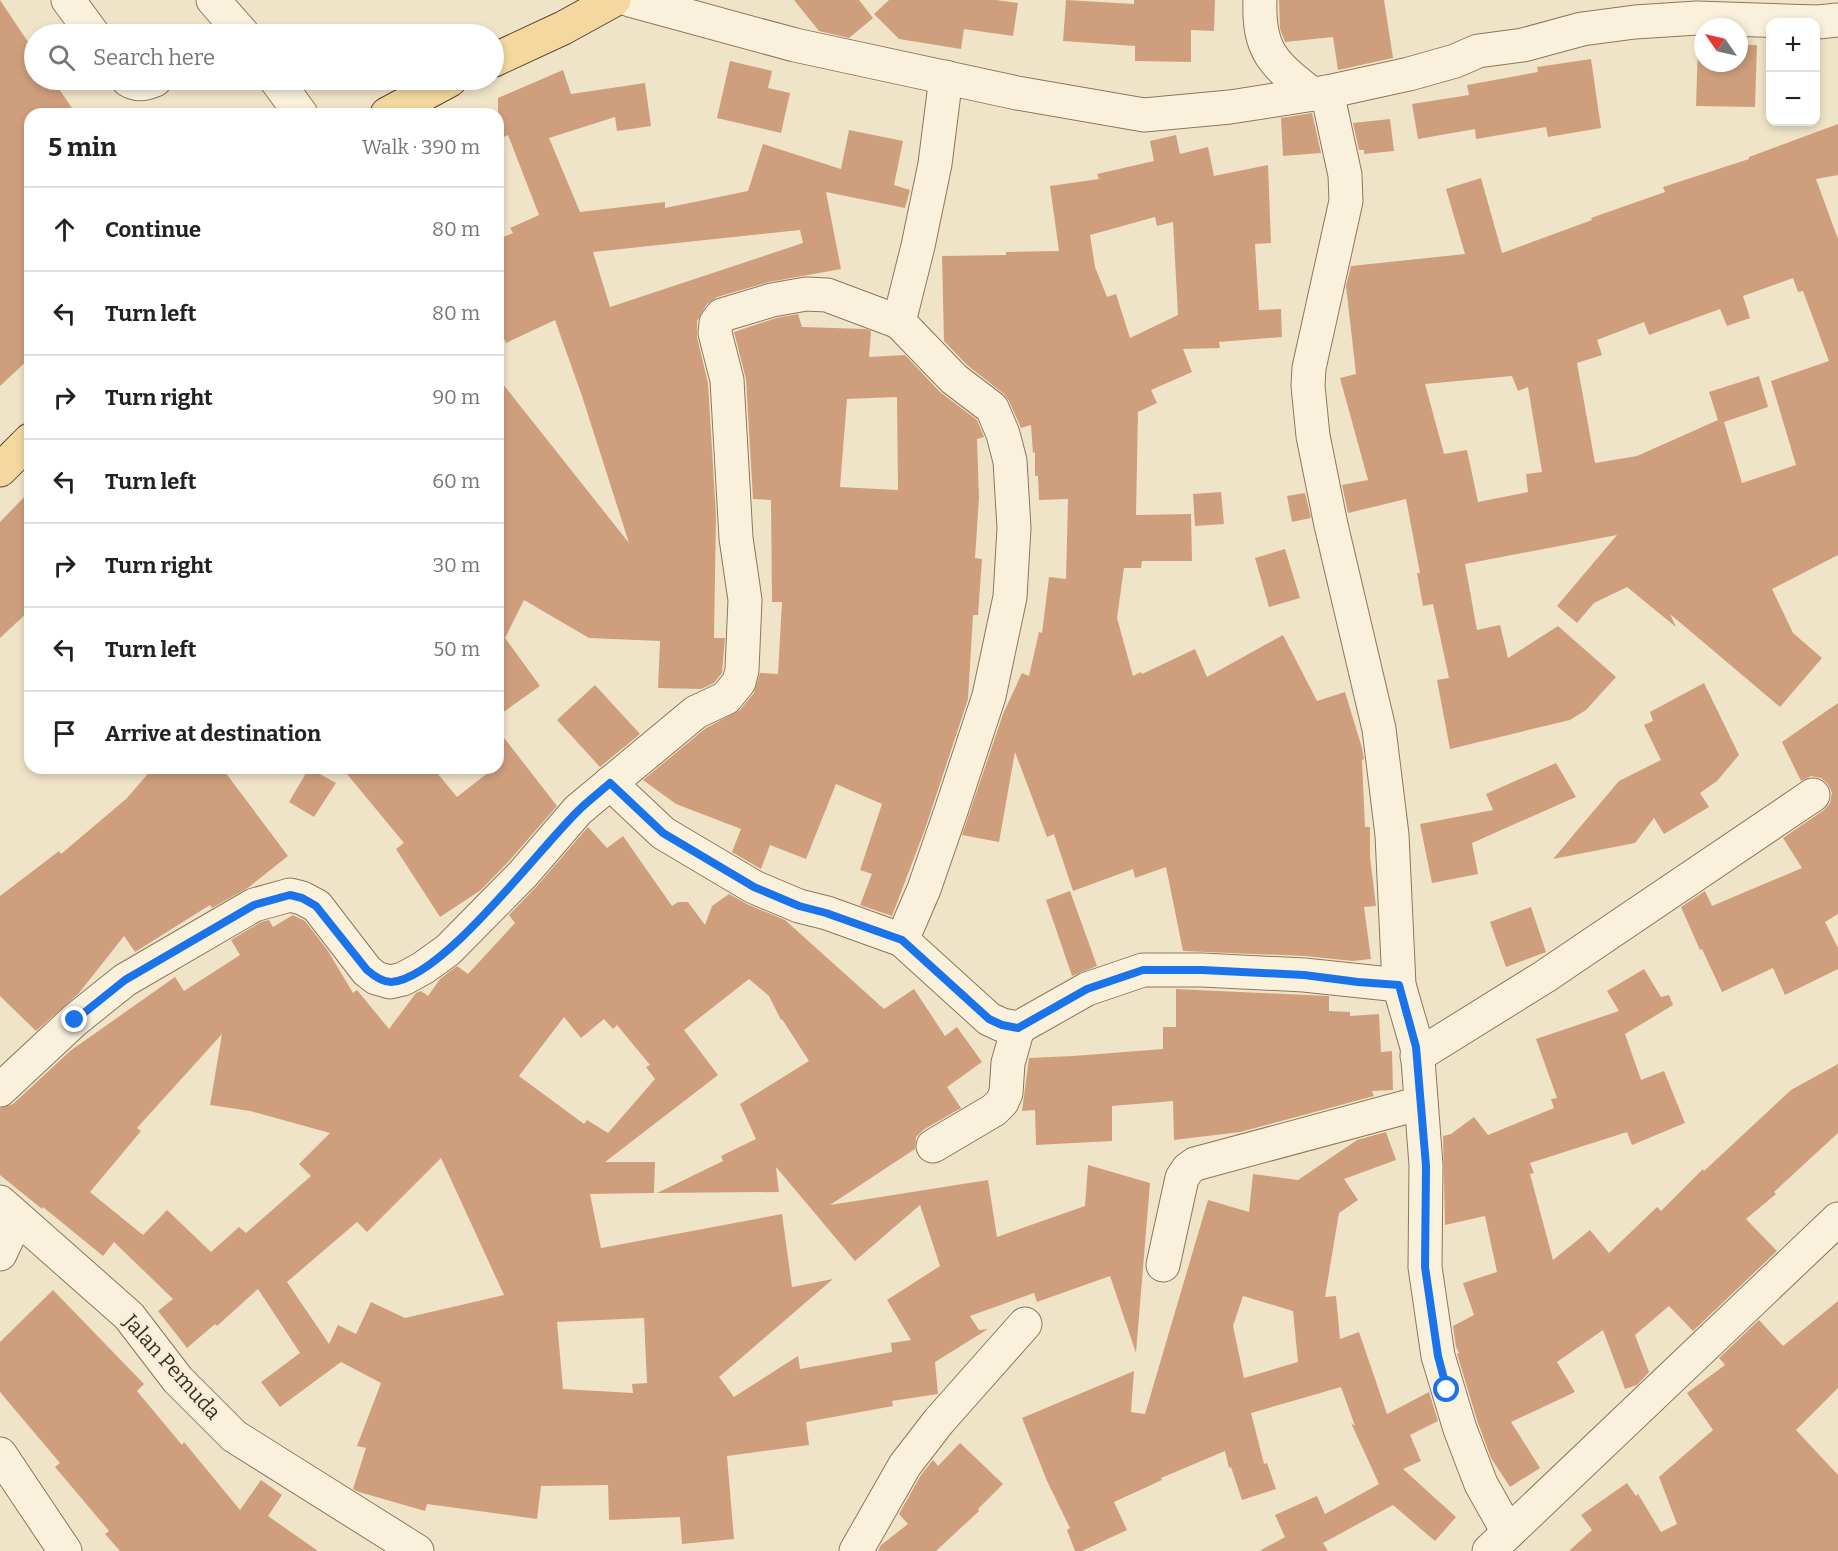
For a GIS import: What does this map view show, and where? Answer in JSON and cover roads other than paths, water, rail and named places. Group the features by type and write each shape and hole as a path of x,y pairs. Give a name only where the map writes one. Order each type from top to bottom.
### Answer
{"main road":[{"path":"504,55 563,28 614,0"},
{"path":"398,108 431,90"},
{"path":"0,470 24,446"}],"street":[{"path":"68,0 86,24"},
{"path":"213,0 230,24"},
{"path":"630,0 795,45 1017,93 1144,115 1230,107 1319,93 1410,75 1478,51 1522,45 1582,29 1635,22 1697,18 1818,22 1838,20"},
{"path":"1260,0 1263,38 1268,53 1278,65 1319,93 1345,175 1346,201 1309,368 1308,386 1312,435 1379,729 1392,835 1399,985 1417,1056 1426,1166 1425,1267 1438,1356 1450,1400 1481,1484 1498,1542 1628,1421 1838,1219"},
{"path":"899,322 935,164 946,77"},
{"path":"283,90 297,108"},
{"path":"0,1090 75,1020 125,980 254,905 276,897 290,895 302,898 316,906 376,978 390,982 403,979 423,969 448,950 523,874 578,810 696,712 726,698 739,682 742,670 746,600 736,538 727,380 717,347 716,324 722,315 772,300 806,294 827,295 899,322 954,379 992,408 1003,434 1010,461 1014,528 1010,597 989,696 939,845 902,940"},
{"path":"610,783 663,833 754,887 799,906 826,913 902,940 989,1019 1002,1025 1018,1028 1087,989 1143,970 1202,970 1304,975 1399,985"},
{"path":"1417,1056 1544,977 1814,795"},
{"path":"933,1146 994,1110 1002,1102 1006,1093 1008,1063 1018,1028"},
{"path":"1163,1266 1182,1178 1195,1164 1421,1103"},
{"path":"0,1254 9,1210"},
{"name":"Jalan Pemuda","path":"9,1210 129,1316 178,1380 234,1436 417,1551"},
{"path":"856,1551 905,1465 939,1421 1025,1324"},
{"path":"0,1454 65,1551"}]}
